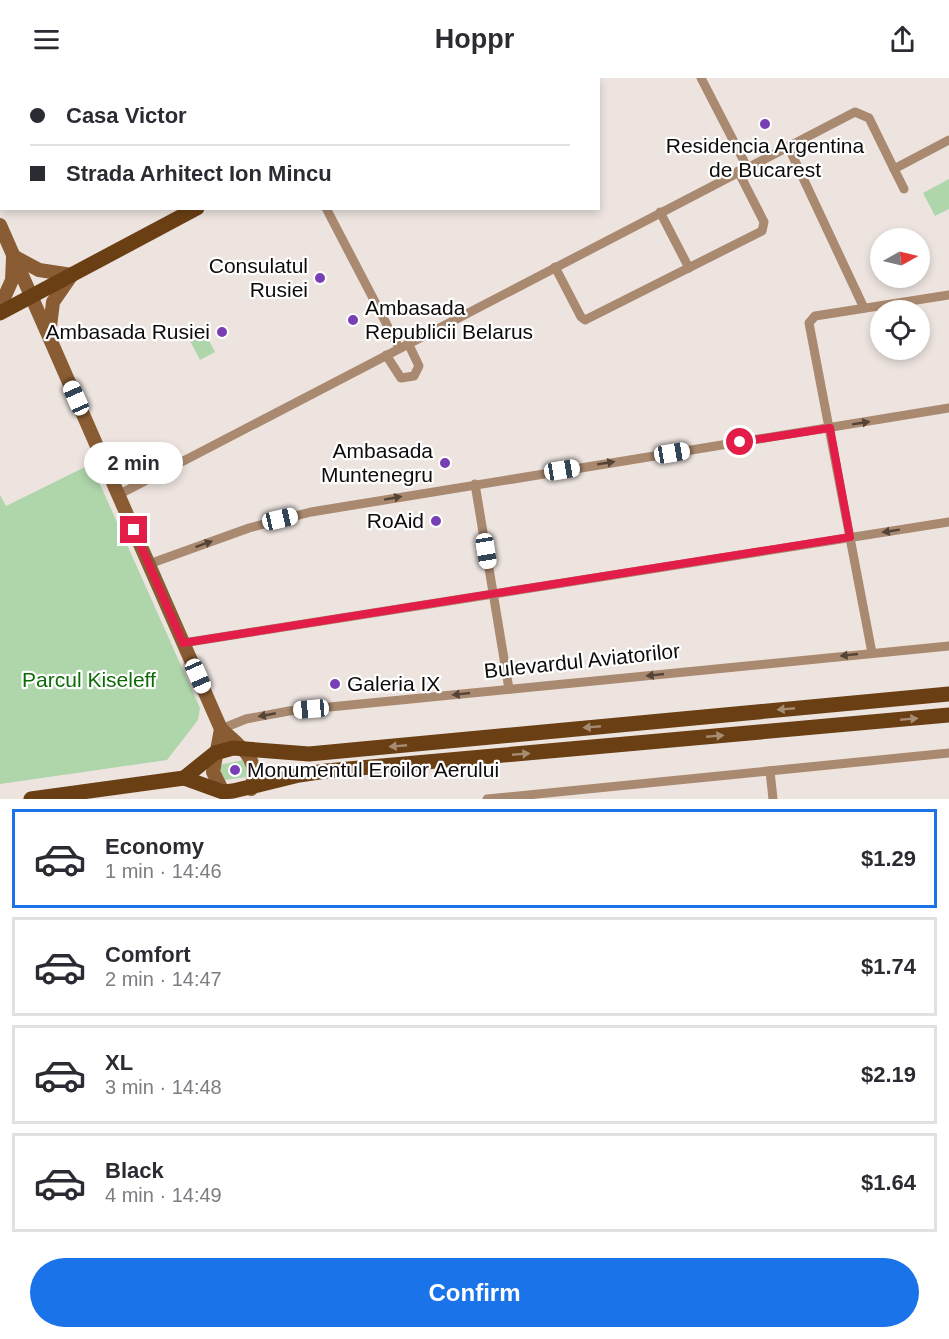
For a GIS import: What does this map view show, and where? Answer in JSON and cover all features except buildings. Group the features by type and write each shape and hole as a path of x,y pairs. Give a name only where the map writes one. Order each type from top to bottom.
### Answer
{"main road":[{"path":"0,313 193,210"},
{"path":"0,225 221,729 242,747 255,767 249,794"},
{"path":"13,256 39,270 72,275"},
{"path":"0,307 12,280 13,256"},
{"path":"49,337 53,302 72,275"},
{"path":"31,799 73,796 184,778 215,753 242,747 292,754 949,694"},
{"path":"184,778 226,795 249,794 295,776 949,715"},
{"path":"221,729 213,772 226,795"}],"street":[{"path":"555,267 581,317 585,320 764,228 764,222 743,169 705,80"},
{"path":"118,495 855,112 869,118 904,189"},
{"path":"894,169 949,140"},
{"path":"788,146 864,308"},
{"path":"327,210 399,348"},
{"path":"660,212 689,268"},
{"path":"872,653 810,320 815,316 949,295"},
{"path":"386,355 401,378 414,376 419,366 408,344"},
{"path":"149,564 280,519 475,484 949,408"},
{"path":"475,484 509,689"},
{"path":"183,643 949,522"},
{"name":"Bulevardul Aviatorilor","path":"221,729 246,719 289,711 949,646"},
{"path":"487,799 949,753"},
{"path":"770,771 773,799"}],"green space":[{"path":"949,179 949,209 935,216 923,193"},
{"path":"202,327 215,352 200,360 187,335"},
{"name":"Parcul Kiseleff","path":"91,464 200,708 198,720 167,760 0,784 0,495 6,506"},
{"path":"244,760 249,773 247,777 225,780 221,777 220,767 223,764"}],"place":[{"name":"Residencia Argentina de Bucarest","path":"765,124"},
{"name":"Consulatul Rusiei","path":"320,278"},
{"name":"Ambasada Republicii Belarus","path":"353,320"},
{"name":"Ambasada Rusiei","path":"222,332"},
{"name":"Ambasada Muntenegru","path":"445,463"},
{"name":"RoAid","path":"436,521"},
{"name":"Galeria IX","path":"335,684"},
{"name":"Monumentul Eroilor Aerului","path":"235,770"}],"route":[{"path":"134,530 183,643 850,537 830,428 740,442"}]}
